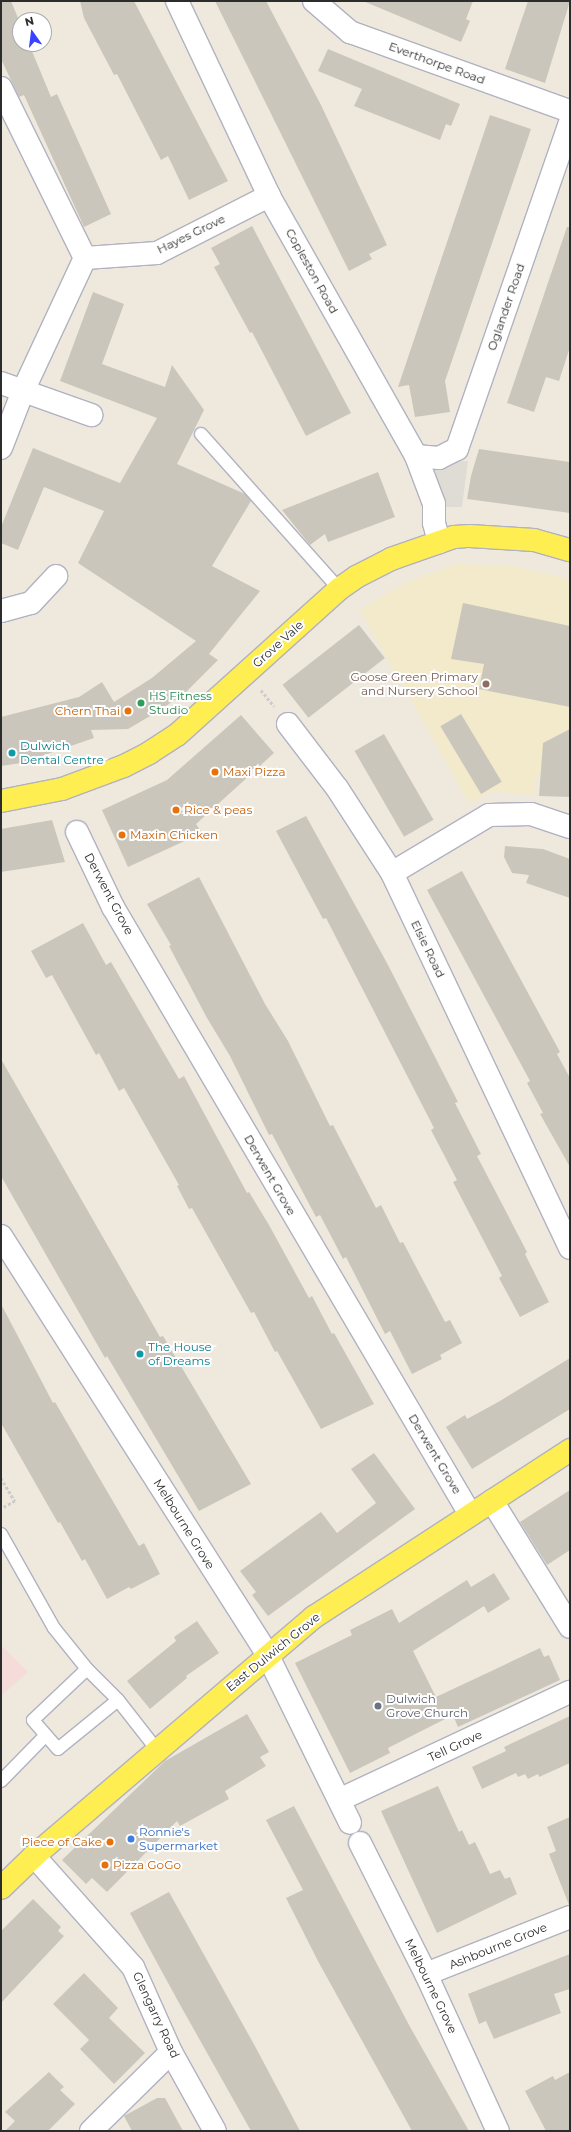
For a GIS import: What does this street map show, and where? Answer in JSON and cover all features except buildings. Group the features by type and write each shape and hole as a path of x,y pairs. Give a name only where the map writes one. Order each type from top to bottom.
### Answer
{"main road":[{"name":"Grove Vale","path":"1,801 62,789 124,766 176,735 339,589 372,567 439,542 454,538 484,536 534,540 570,550"},
{"name":"East Dulwich Grove","path":"1,1888 34,1856 267,1654 314,1617 570,1450"}],"street":[{"name":"Copleston Road","path":"177,1 269,196 416,456 434,504 434,522 439,542"},
{"name":"Everthorpe Road","path":"314,1 350,32 570,111"},
{"path":"1,88 84,258 23,391 1,448"},
{"name":"Oglander Road","path":"416,456 439,458 457,449 570,123"},
{"name":"Hayes Grove","path":"84,258 157,253 269,196"},
{"path":"1,383 91,415"},
{"path":"1,611 32,603 56,576"},
{"name":"Elsie Road","path":"288,724 337,788 392,873 570,1248"},
{"path":"392,873 489,815 531,814 570,827"},
{"name":"Derwent Grove","path":"77,832 121,920 470,1514"},
{"name":"Melbourne Grove","path":"1,1236 267,1654 350,1823"},
{"path":"492,1501 570,1627"},
{"name":"Tell Grove","path":"339,1800 570,1692"},
{"name":"Melbourne Grove","path":"360,1843 426,1974 498,2131"},
{"name":"Glengarry Road","path":"34,1856 133,1967 171,2052 215,2131"},
{"name":"Ashbourne Grove","path":"426,1974 570,1917"},
{"path":"92,2131 171,2052"}],"lane":[{"path":"202,434 339,589"},
{"path":"1,1534 54,1628 87,1670 118,1700 157,1750"},
{"path":"87,1670 33,1720 58,1749 118,1700"},
{"path":"1,1781 46,1735"}],"path":[{"path":"248,672 288,724"},
{"path":"1,1478 15,1500 1,1509"}],"shaded area":[{"path":"468,461 462,507 443,507 427,463"},
{"name":"Goose Green Primary and Nursery School","path":"457,564 512,566 570,579 570,757 537,776 533,795 493,791 469,803 360,610 403,584"},
{"path":"1,1645 28,1672 1,1696"}],"place":[{"name":"Goose Green Primary and Nursery School","path":"486,684"},
{"name":"HS Fitness Studio","path":"141,703"},
{"name":"Chern Thai","path":"128,711"},
{"name":"Dulwich Dental Centre","path":"12,753"},
{"name":"Maxi Pizza","path":"215,772"},
{"name":"Rice & peas","path":"176,810"},
{"name":"Maxin Chicken","path":"122,835"},
{"name":"The House of Dreams","path":"140,1354"},
{"name":"Dulwich Grove Church","path":"378,1706"},
{"name":"Ronnie's Supermarket","path":"131,1839"},
{"name":"Piece of Cake","path":"110,1842"},
{"name":"Pizza GoGo","path":"105,1865"}]}
